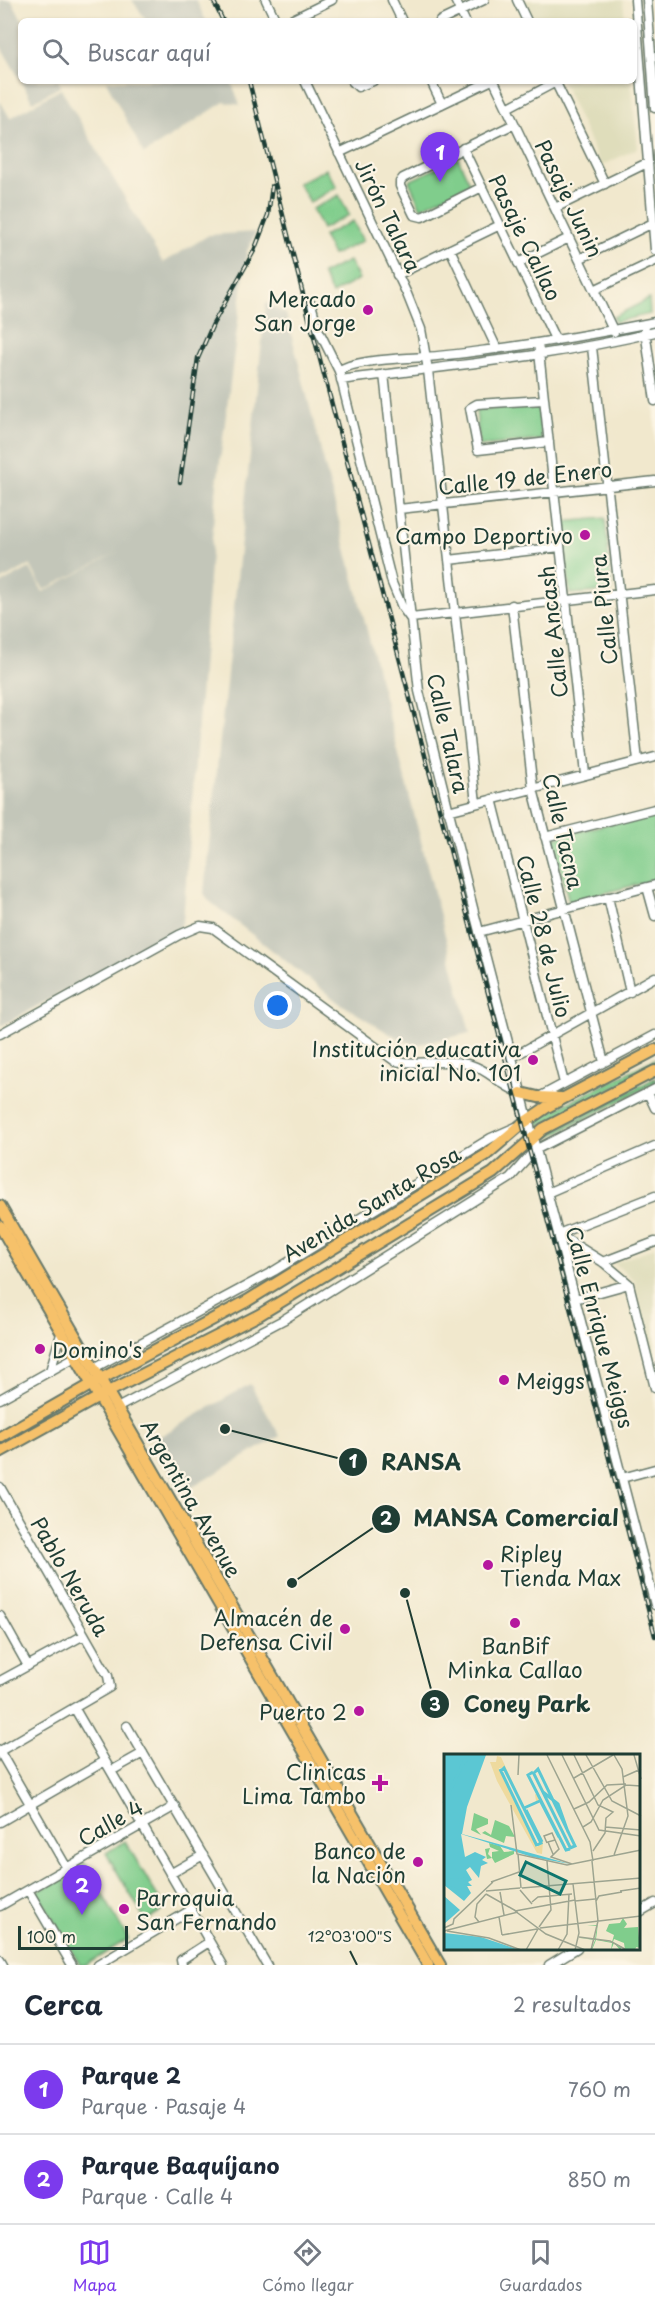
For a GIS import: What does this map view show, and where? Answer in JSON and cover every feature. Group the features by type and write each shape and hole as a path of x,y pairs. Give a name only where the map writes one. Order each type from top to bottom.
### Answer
{"main road":[{"name":"Avenida Santa Rosa","path":"0,1436 226,1313 363,1232 486,1155 525,1122 564,1098 655,1050"},
{"name":"Avenida Santa Rosa","path":"0,1452 103,1395 259,1315 493,1173 532,1137 556,1121 655,1071"},
{"path":"521,1093 538,1097 564,1098"},
{"name":"Argentina Avenue","path":"0,1206 94,1368 96,1382"},
{"name":"Argentina Avenue","path":"0,1226 75,1358 96,1382 428,1965"},
{"name":"Argentina Avenue","path":"103,1395 117,1408 440,1965"}],"street":[{"path":"266,0 275,18"},
{"path":"295,18 333,0"},
{"path":"392,0 399,18"},
{"path":"455,0 464,18"},
{"path":"446,18 484,0"},
{"path":"517,0 526,18"},
{"path":"635,0 636,18"},
{"path":"647,0 655,108"},
{"path":"637,25 655,250"},
{"path":"641,75 654,74"},
{"name":"Jirón Talara","path":"305,84 421,329 428,370"},
{"path":"432,84 442,104"},
{"path":"339,153 485,84"},
{"name":"Pasaje Junin","path":"494,84 614,332"},
{"path":"507,108 551,84"},
{"path":"556,84 605,184"},
{"path":"482,187 422,217 414,214 400,182 403,178 514,124"},
{"name":"Pasaje Callao","path":"463,148 556,341"},
{"path":"555,208 647,164"},
{"path":"579,258 653,223"},
{"path":"397,275 500,225"},
{"path":"518,263 569,238"},
{"path":"450,249 497,349"},
{"path":"594,290 655,261"},
{"path":"311,304 318,329 340,375 392,584 402,607 411,618 655,590"},
{"path":"340,375 346,366 556,341 614,332 655,322"},
{"path":"644,324 651,333 655,401"},
{"path":"340,375 428,370 540,355 592,347 651,333"},
{"name":"Calle Ancash","path":"538,343 585,774"},
{"name":"Calle Piura","path":"592,347 638,761"},
{"path":"428,370 476,803"},
{"name":"Calle Talara","path":"384,374 419,691 521,1093"},
{"path":"544,400 477,404 471,408 478,450 549,442"},
{"name":"Calle 19 de Enero","path":"399,510 655,481"},
{"path":"449,560 561,547"},
{"name":"Calle Tacna","path":"512,605 533,789 604,1062"},
{"path":"448,811 655,757"},
{"name":"Calle 28 de Julio","path":"492,799 564,1083"},
{"path":"545,837 655,808"},
{"path":"479,932 651,886 655,916"},
{"path":"608,897 630,992"},
{"path":"0,1034 179,935 200,926 213,928 227,937 395,1060 406,1063 475,1065 504,1087 521,1093"},
{"path":"512,1058 655,977"},
{"path":"538,1097 655,1035"},
{"path":"117,1408 243,1342 362,1272 510,1178 536,1150 651,1091 655,1108"},
{"name":"Calle Enrique Meiggs","path":"521,1093 525,1122 536,1150 655,1605"},
{"path":"94,1368 238,1291 491,1138 525,1122"},
{"path":"547,1193 655,1146"},
{"path":"558,1234 655,1196"},
{"path":"558,1234 603,1262 629,1284 655,1388"},
{"path":"603,1262 655,1242"},
{"path":"575,1299 629,1284"},
{"path":"50,1371 61,1334"},
{"path":"0,1399 75,1358"},
{"path":"622,1478 655,1469"},
{"name":"Pablo Neruda","path":"0,1487 110,1682 110,1688 75,1709"},
{"path":"0,1616 28,1666"},
{"path":"0,1681 84,1635"},
{"path":"67,1868 1,1749 75,1709 223,1965"},
{"path":"127,1725 267,1965"},
{"path":"111,1771 143,1752"},
{"path":"0,1822 105,1761"},
{"name":"Calle 4","path":"0,1906 175,1806"},
{"path":"170,1874 203,1855"},
{"path":"28,1890 72,1965"},
{"path":"640,1912 655,1903"},
{"path":"98,1965 191,1910"},
{"path":"182,1965 181,1960 209,1942"},
{"path":"549,1965 574,1950"},
{"path":"0,1960 3,1965"}],"shaded area":[{"path":"0,0 11,0 21,18 18,18 18,76 0,45"},
{"path":"132,0 196,0 205,18 145,18"},
{"path":"524,0 623,0 625,18 533,18"},
{"path":"23,84 60,84 61,86 33,102"},
{"path":"108,84 232,84 240,105 224,102 144,154"},
{"path":"563,84 631,84 638,148 601,166"},
{"path":"61,89 163,263 209,235 256,232 247,251 215,500 183,920 180,927 1,1026 0,584 30,568 43,592 122,550 44,590 30,565 0,581 0,101 10,118"},
{"path":"266,303 286,314 470,1033 415,1045 390,1034 338,1002 208,900 204,893"},
{"path":"655,1247 655,1366 634,1280 614,1263"},
{"path":"250,1384 280,1436 182,1493 152,1441"}],"green space":[{"path":"458,158 470,184 421,208 409,181"},
{"path":"326,169 337,187 310,202 298,183"},
{"path":"339,195 349,215 322,229 312,209"},
{"path":"353,221 363,241 333,255 323,236"},
{"path":"349,261 359,279 332,294 322,274"},
{"path":"649,299 650,314 615,322 613,317"},
{"path":"538,404 542,440 479,446 476,410"},
{"path":"605,518 612,591 570,594 562,522"},
{"path":"655,812 655,880 569,902 552,838"},
{"path":"655,1059 655,1067 539,1126 536,1119"},
{"path":"655,1078 655,1083 542,1141 542,1137"},
{"path":"125,1841 165,1909 146,1921 106,1853"},
{"path":"85,1863 128,1939 86,1965 80,1965 37,1892"}],"railway":[{"path":"213,0 222,18"},
{"path":"250,84 655,1636"},
{"path":"180,482 198,358 213,324 254,251 268,215 272,186"}],"place":[{"name":"Parque 2","path":"440,182"},
{"name":"Mercado San Jorge","path":"368,310"},
{"name":"Campo Deportivo","path":"585,535"},
{"name":"Institución educativa inicial No. 101","path":"533,1060"},
{"name":"Domino's","path":"40,1349"},
{"name":"Meiggs","path":"504,1380"},
{"name":"RANSA","path":"225,1429"},
{"name":"Ripley Tienda Max","path":"488,1565"},
{"name":"MANSA Comercial","path":"292,1583"},
{"name":"Coney Park","path":"405,1593"},
{"name":"BanBif Minka Callao","path":"515,1623"},
{"name":"Almacén de Defensa Civil","path":"345,1629"},
{"name":"Puerto 2","path":"359,1711"},
{"name":"Clinicas Lima Tambo","path":"380,1783"},
{"name":"Banco de la Nación","path":"418,1862"},
{"name":"Parroquia San Fernando","path":"124,1909"},
{"name":"Parque Baquíjano","path":"82,1915"}]}
